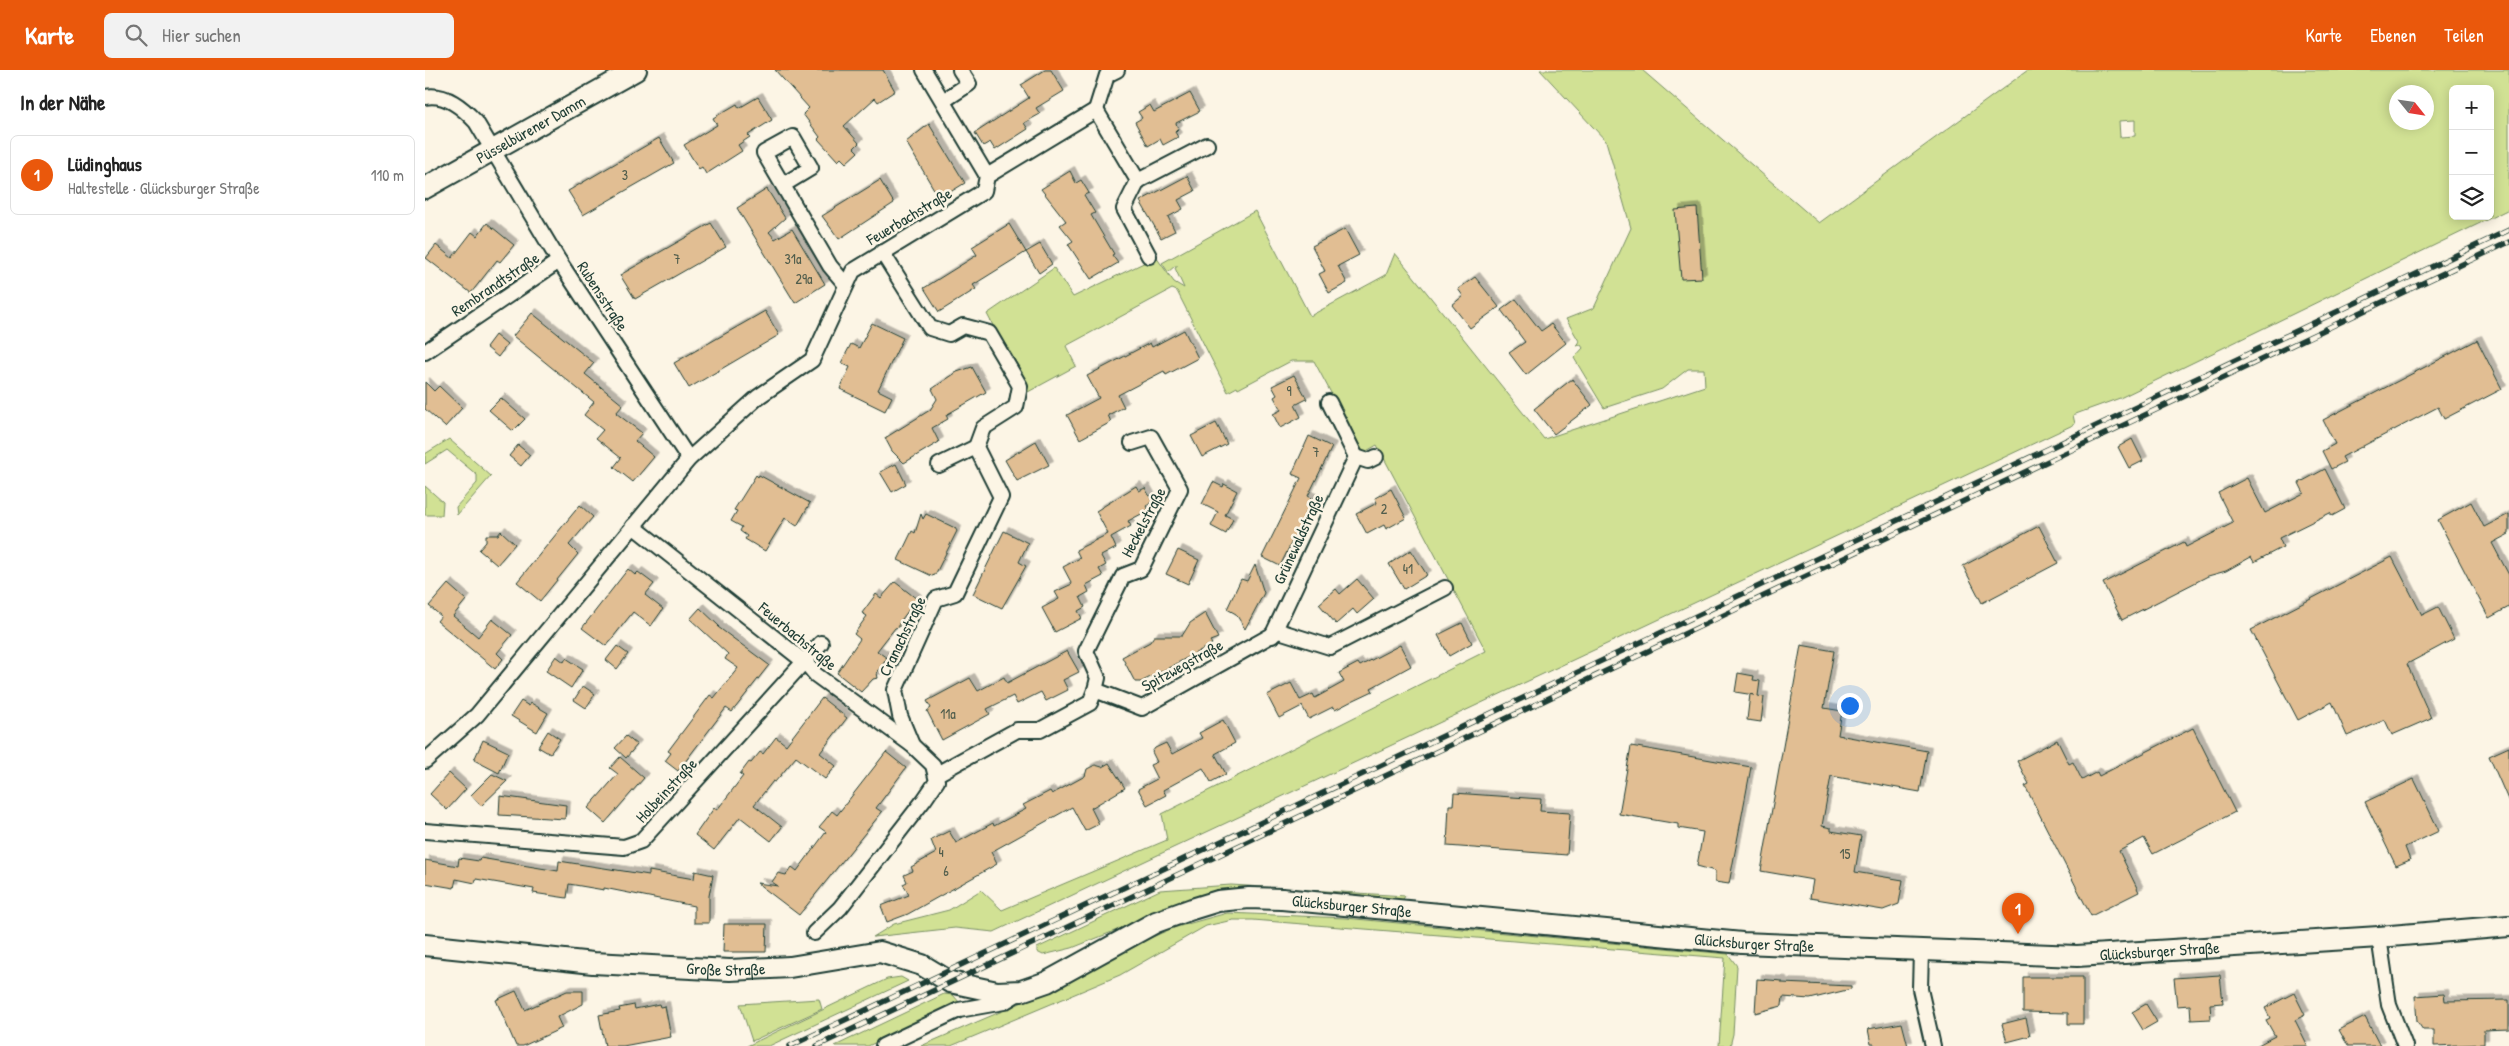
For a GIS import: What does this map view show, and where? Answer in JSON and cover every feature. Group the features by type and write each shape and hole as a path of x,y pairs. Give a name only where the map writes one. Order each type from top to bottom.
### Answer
{"main road":[{"name":"Püsselbürener Damm","path":"425,188 636,70"},
{"name":"Glücksburger Straße","path":"1021,991 1047,982 1156,922 1218,901 1249,898 1282,899 1742,943 2077,956 2379,937 2509,926"},
{"name":"Große Straße","path":"425,945 593,963 730,970 790,967 880,952 922,965 950,982 997,992 1021,991"}],"street":[{"path":"924,70 987,176"},
{"path":"943,101 969,84 960,70"},
{"path":"1117,70 1107,75 1096,110 1138,181"},
{"name":"Rubensstraße","path":"425,98 431,96 447,100 462,107 477,122 559,261 689,459"},
{"name":"Feuerbachstraße","path":"425,761 477,715 689,459 758,397 812,360 853,271 984,191 987,176 1096,110"},
{"path":"1149,256 1124,209 1138,181 1207,145"},
{"path":"783,185 830,266 846,285"},
{"path":"882,252 930,328 949,334 963,326 989,333 1020,386 1016,407 983,428 976,447 939,464"},
{"name":"Rembrandtstraße","path":"425,352 559,261"},
{"path":"1329,402 1356,457 1367,462 1376,457"},
{"name":"Heckelstraße","path":"1095,690 1098,678 1086,651 1123,576 1141,569 1180,489 1151,437 1132,443"},
{"name":"Cranachstraße","path":"912,745 900,716 895,690 937,599 955,593 1001,496 976,447"},
{"name":"Grünewaldstraße","path":"1272,636 1356,457"},
{"name":"Feuerbachstraße","path":"633,526 805,663 816,675 912,745 933,764 937,774"},
{"path":"1272,636 1279,632 1330,647 1445,588"},
{"name":"Spitzwegstraße","path":"1095,690 1142,708 1272,636"},
{"name":"Holbeinstraße","path":"425,830 624,847 641,841 805,663 821,643"},
{"path":"814,933 840,908 905,825 937,781 937,774 1017,730 1041,730 1090,703 1095,690"},
{"path":"2379,937 2389,1005 2405,1046"},
{"path":"1921,950 1919,989 1933,1046"},
{"path":"883,1046 959,1010 1004,1002 1021,991"}],"green space":[{"path":"1540,70 1642,70 1819,223 2028,70 2509,70 2509,209 2494,216 2494,85 2449,85 2449,220 2486,220 2120,398 2073,415 2075,424 994,932 955,928 873,937 894,924 949,910 981,890 1002,910 1167,840 1162,814 1486,651 1377,445 1363,453 1314,361 1291,361 1238,389 1237,387 1228,392 1177,291 1172,289 1066,346 1076,366 1028,392 987,314 1054,268 1073,297 1156,257 1174,282 1184,288 1175,268 1178,266 1175,266 1168,272 1162,263 1255,211 1310,316 1386,275 1395,253 1544,439 1705,386 1704,369 1688,369 1662,389 1604,408 1574,358 1583,348 1581,345 1576,346 1579,341 1566,319 1594,308 1631,228 1606,141","holes":["2135,120 2135,136 2120,137 2119,121"]},
{"path":"449,439 491,476 457,515 456,507 477,483 477,475 447,450 425,464 425,454"},
{"path":"425,486 443,502 442,515 425,515"},
{"path":"1231,885 1405,896 1402,901 1290,892 1147,918 1072,948 1043,955 1037,952 1037,948 1160,890"},
{"path":"1227,913 1345,918 1728,954 1737,966 1733,1034 1730,1046 1719,1046 1725,958 1253,920 1233,920 1206,926 1120,975 951,1046 921,1046 1014,1006 1054,987 1070,973 1173,928"},
{"path":"901,977 908,981 769,1046 747,1046 887,979"},
{"path":"944,994 953,995 960,1003 868,1046 835,1046"},
{"path":"819,999 822,1009 752,1041 740,1004"}],"building":[{"path":"775,70 883,70 895,91 878,102 875,98 844,126 859,143 854,148 858,152 846,163 841,158 838,161 818,139 820,137 803,114 809,108"},
{"path":"1045,70 1051,70 1064,91 1036,108 1040,114 1024,123 1028,129 995,150 990,142 983,146 975,133 1029,98 1021,85"},
{"path":"1190,93 1200,111 1176,123 1178,129 1175,132 1178,137 1163,145 1160,139 1148,146 1135,122 1142,118 1138,112 1150,105 1154,112"},
{"path":"758,97 772,120 748,135 750,137 738,145 742,151 706,174 702,167 699,169 684,145 717,125 713,118 737,104 739,108"},
{"path":"929,124 965,183 942,197 938,190 935,191 906,142"},
{"path":"659,138 674,163 583,215 568,191"},
{"path":"1070,171 1076,183 1081,180 1089,193 1084,195 1095,213 1091,215 1118,263 1091,279 1068,244 1073,241 1060,225 1066,221 1041,189"},
{"path":"1187,176 1195,191 1178,200 1183,209 1168,217 1175,231 1161,238 1140,201"},
{"path":"880,180 894,203 839,239 822,216"},
{"path":"767,189 785,218 769,232 775,239 792,229 825,284 795,303 737,208"},
{"path":"1697,208 1702,278 1681,279 1675,210"},
{"path":"487,223 514,245 500,262 497,260 471,293 426,258 436,245 452,258 472,232 477,236"},
{"path":"711,223 726,247 635,299 620,275"},
{"path":"1009,224 1026,252 973,285 976,289 939,312 924,288 977,255 972,247"},
{"path":"1345,229 1359,255 1338,266 1347,283 1329,293 1319,274 1325,271 1312,246"},
{"path":"1040,244 1052,264 1039,273 1026,252"},
{"path":"1475,277 1499,307 1470,328 1452,305 1463,296 1458,289"},
{"path":"1516,299 1541,331 1551,324 1566,343 1526,375 1509,353 1525,342 1501,310"},
{"path":"765,311 779,335 689,388 674,363"},
{"path":"532,313 594,363 585,374 623,405 616,413 642,433 635,441 654,457 633,482 614,467 621,458 596,438 603,430 584,415 594,402 513,336"},
{"path":"872,323 903,338 878,390 892,397 885,411 840,389 850,367 841,363 851,344 859,348"},
{"path":"1184,330 1198,358 1166,375 1164,371 1118,395 1124,407 1108,415 1111,422 1080,439 1067,415 1099,398 1087,376 1150,343 1152,347"},
{"path":"495,335 507,345 498,357 486,347"},
{"path":"2477,340 2502,389 2444,419 2438,407 2342,457 2345,462 2331,469 2322,451 2335,444 2323,420"},
{"path":"972,367 986,392 946,415 948,419 932,428 939,442 904,463 892,451 885,438 930,410 937,399 932,389 957,372"},
{"path":"1294,375 1307,399 1295,405 1301,417 1280,428 1273,414 1281,410 1274,397 1277,395 1272,386"},
{"path":"1572,379 1592,405 1554,434 1534,409"},
{"path":"425,382 434,391 439,386 462,408 445,427 425,409"},
{"path":"501,398 525,419 513,431 489,410"},
{"path":"1216,423 1227,444 1202,457 1191,436"},
{"path":"1309,436 1332,447 1308,496 1313,499 1280,566 1262,557 1301,478 1292,474"},
{"path":"2132,439 2143,461 2129,468 2118,447"},
{"path":"1036,441 1049,465 1017,481 1005,460"},
{"path":"518,445 530,455 521,466 509,456"},
{"path":"896,464 906,484 892,492 880,472"},
{"path":"2325,469 2345,509 2332,516 2330,513 2279,538 2283,547 2254,562 2251,557 2226,571 2208,576 2122,620 2103,583 2184,542 2186,547 2233,523 2218,493 2247,478 2265,513 2304,493 2299,483"},
{"path":"756,475 810,503 797,526 785,518 765,551 745,539 747,536 740,531 742,527 731,521 737,511 734,510"},
{"path":"1213,482 1223,487 1224,484 1237,491 1225,515 1233,519 1226,534 1211,526 1218,512 1202,504"},
{"path":"1136,486 1139,491 1145,488 1153,502 1146,506 1149,510 1128,521 1131,526 1111,537 1116,548 1101,556 1106,565 1099,569 1103,576 1086,585 1089,592 1080,597 1085,607 1078,611 1082,618 1055,632 1042,608 1059,599 1055,592 1072,584 1063,567 1080,558 1076,550 1108,534 1096,511"},
{"path":"1391,489 1406,518 1386,529 1384,525 1367,534 1356,514 1377,503 1375,498"},
{"path":"2471,502 2484,527 2509,514 2509,534 2492,543 2509,575 2509,607 2489,618 2438,520"},
{"path":"580,505 593,517 569,545 578,554 540,601 517,582"},
{"path":"921,514 923,519 926,514 955,528 957,531 935,575 932,576 898,560 912,531 915,533"},
{"path":"2039,526 2058,563 1982,603 1963,566"},
{"path":"501,531 515,544 497,565 479,550 486,542 486,535 498,535"},
{"path":"1004,531 1028,543 1019,562 1026,566 1002,608 973,594"},
{"path":"1178,550 1199,560 1188,584 1166,574"},
{"path":"1411,550 1427,575 1404,589 1389,564"},
{"path":"2392,557 2422,615 2438,607 2454,639 2407,664 2431,718 2392,735 2385,720 2347,736 2332,702 2298,720 2251,630"},
{"path":"1255,565 1264,593 1245,629 1236,614 1227,609 1241,579 1247,581"},
{"path":"628,569 635,575 638,572 654,584 645,595 663,609 651,626 633,612 606,646 582,628"},
{"path":"1357,579 1374,599 1357,614 1353,609 1336,624 1319,604 1336,589 1340,594"},
{"path":"895,582 917,599 899,623 899,627 895,628 877,651 887,658 877,673 878,678 873,679 861,692 837,673 860,639 854,634 867,616 862,613 876,594 881,598"},
{"path":"448,584 466,600 453,616 478,637 492,619 512,635 497,653 503,659 495,669 437,621 441,616 429,606"},
{"path":"700,608 718,627 769,665 732,712 726,708 678,771 665,761 671,753 668,751 710,695 714,698 738,668 725,659 728,654 690,619"},
{"path":"1205,613 1218,638 1210,641 1212,644 1141,682 1135,682 1122,657 1150,642 1154,636 1182,636 1190,623"},
{"path":"1462,623 1472,643 1449,656 1438,635"},
{"path":"1400,645 1411,666 1371,688 1373,691 1335,710 1333,707 1309,719 1302,706 1279,718 1267,695 1291,683 1300,700 1313,694 1315,698 1344,682 1339,673 1358,663 1360,666"},
{"path":"1801,645 1834,651 1824,708 1842,711 1838,735 1927,751 1920,792 1831,776 1822,826 1831,828 1831,831 1861,836 1855,872 1903,880 1899,904 1883,910 1810,898 1813,880 1761,871"},
{"path":"617,646 628,654 617,669 606,660"},
{"path":"1067,651 1079,672 1063,680 1068,690 1046,701 1041,692 1017,704 1013,696 987,709 990,714 942,740 927,711 931,708 927,701 970,678 978,691 1004,677 1007,683"},
{"path":"556,656 564,662 566,658 583,669 571,688 546,671"},
{"path":"1738,673 1754,676 1753,680 1760,681 1758,696 1764,697 1761,722 1747,720 1750,694 1735,692"},
{"path":"583,686 595,694 586,708 574,700"},
{"path":"822,698 847,718 820,753 836,766 825,779 796,757 775,782 773,781 754,805 782,827 771,841 740,817 714,850 695,835 714,808 717,810 743,776 740,774 749,762 751,763 760,752 763,754 776,737 786,745"},
{"path":"521,701 529,706 531,703 548,713 537,732 511,716"},
{"path":"1223,720 1235,743 1215,754 1226,774 1211,782 1203,768 1163,790 1166,795 1147,805 1138,789 1157,779 1150,765 1157,762 1152,752 1155,748 1166,743 1172,754 1202,738 1199,733"},
{"path":"2193,728 2235,812 2153,854 2144,838 2119,851 2139,892 2091,916 2025,786 2029,784 2017,761 2057,740 2069,764 2073,762 2082,780 2097,772 2099,776"},
{"path":"548,731 560,739 550,754 538,747"},
{"path":"626,736 637,745 626,758 615,748"},
{"path":"483,740 508,752 499,773 474,760"},
{"path":"1631,746 1751,767 1729,884 1715,882 1715,871 1697,866 1703,832 1678,828 1678,824 1619,814"},
{"path":"2509,747 2509,802 2489,756"},
{"path":"886,752 906,768 876,808 882,812 799,915 757,883 778,886 772,882 778,873 786,875 792,867 797,871 826,832 819,827 832,811 837,815"},
{"path":"620,757 644,778 605,823 588,808 618,774 610,768"},
{"path":"1109,763 1125,788 1091,808 1099,824 1085,831 1072,807 991,852 997,864 908,914 887,922 881,906 909,895 903,884 907,882 904,875 913,871 911,867 936,853 931,840 949,831 956,843 993,823 994,826 1026,809 1023,805 1050,791 1052,794 1085,776 1087,769 1095,765 1102,767"},
{"path":"449,773 466,789 447,810 430,794"},
{"path":"492,774 507,781 481,806 471,795"},
{"path":"2414,779 2439,831 2405,847 2410,860 2396,866 2365,802"},
{"path":"1454,793 1541,799 1540,811 1570,813 1567,855 1447,846 1449,805 1453,805"},
{"path":"500,796 566,805 565,819 499,815"},
{"path":"459,858 479,861 480,858 558,871 559,861 649,875 649,871 694,879 695,871 713,875 709,896 709,923 694,923 694,906 604,888 604,890 569,884 567,898 533,893 534,889 476,879 475,883 456,879 454,888 425,883 425,860 458,866"},
{"path":"724,924 767,924 766,952 723,952"},
{"path":"2220,975 2223,1003 2210,1004 2211,1019 2191,1020 2190,1005 2177,1006 2174,978"},
{"path":"2023,977 2083,977 2083,1024 2068,1024 2068,1013 2023,1012"},
{"path":"1757,979 1782,981 1782,983 1851,986 1851,989 1810,999 1783,997 1782,1006 1755,1013"},
{"path":"516,991 525,1010 567,991 583,991 583,1004 557,1017 562,1028 523,1046 516,1046 496,1000"},
{"path":"2294,993 2305,1015 2295,1020 2308,1046 2256,1046 2275,1036 2266,1020 2270,1018 2265,1008"},
{"path":"2444,994 2445,1001 2509,1000 2509,1029 2484,1030 2484,1044 2434,1046 2434,1030 2423,1030 2417,1021 2415,996"},
{"path":"659,1004 660,1007 665,1006 671,1037 623,1046 605,1046 599,1015 620,1011 619,1008 634,1005 635,1009"},
{"path":"2146,1004 2157,1022 2143,1030 2132,1012"},
{"path":"2365,1017 2380,1046 2348,1046 2339,1030"},
{"path":"2026,1018 2030,1036 2007,1042 2002,1024"},
{"path":"1902,1023 1908,1046 1875,1046 1871,1044 1868,1029"}],"railway":[{"path":"790,1046 2509,230"},
{"path":"817,1046 2509,242"}],"place":[{"name":"Lüdinghaus","path":"2018,934"}]}
